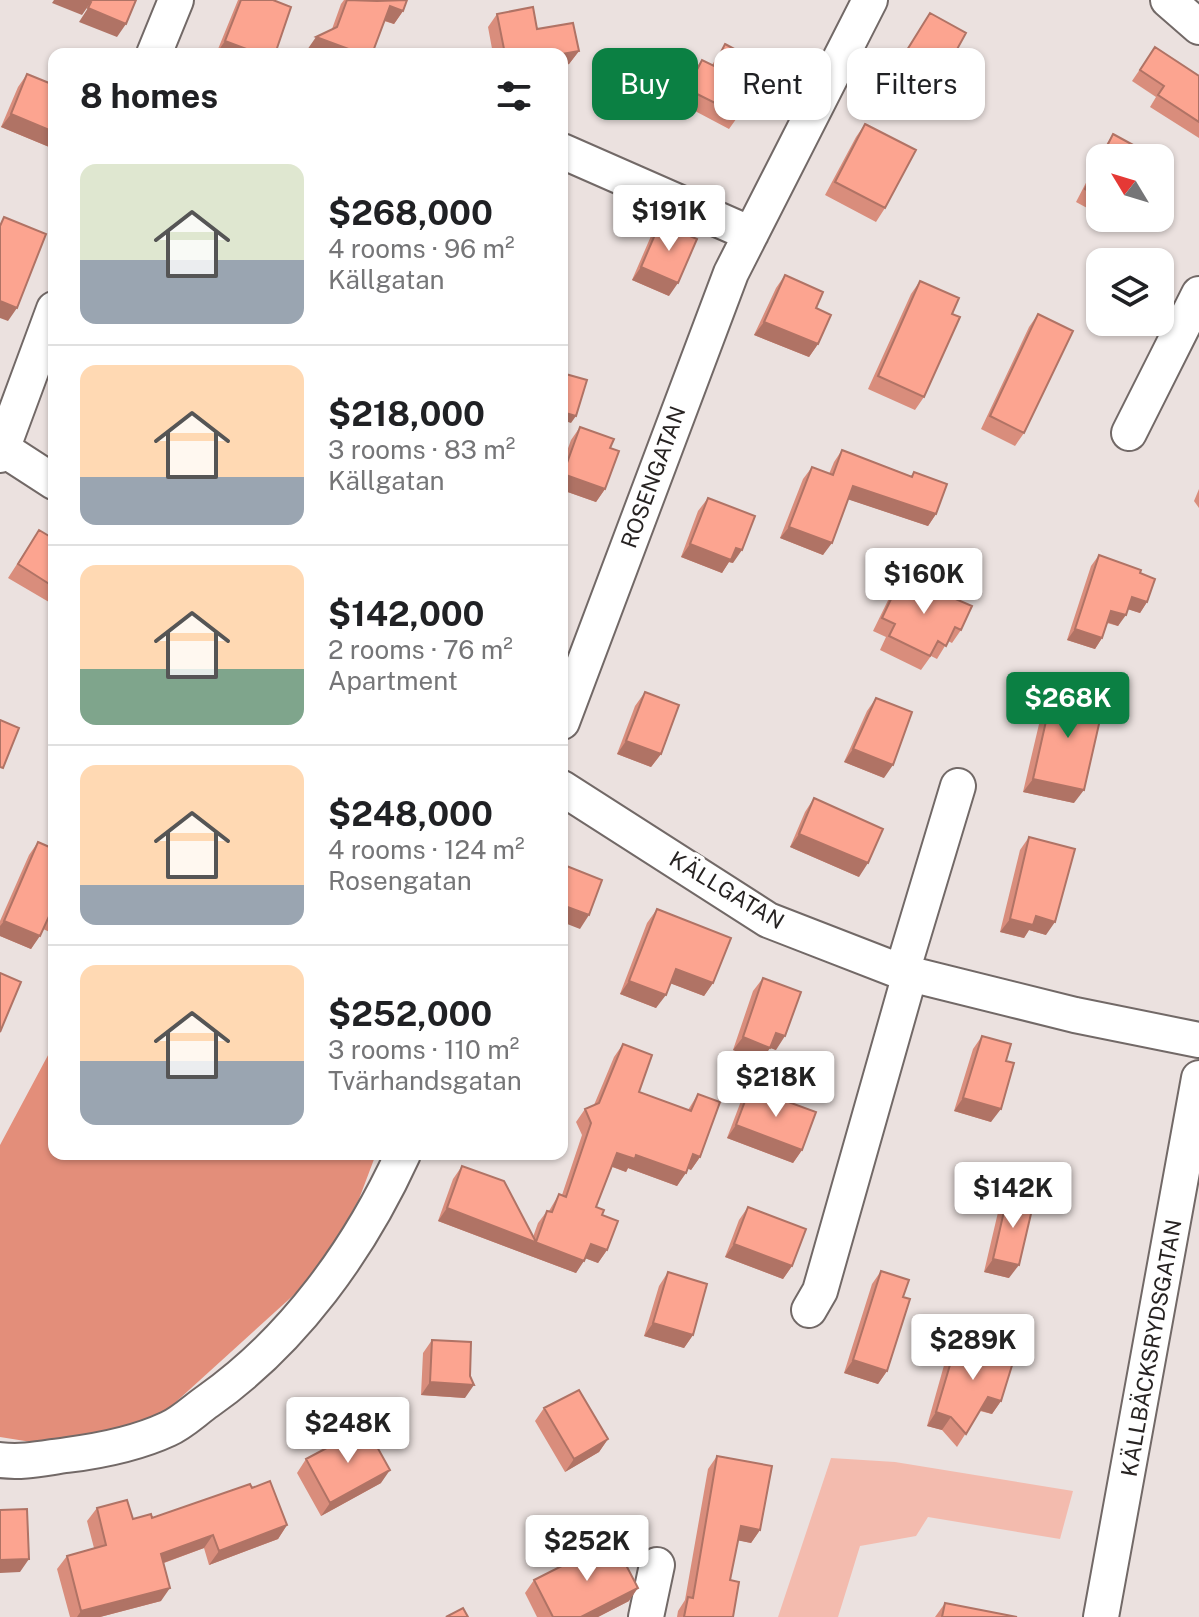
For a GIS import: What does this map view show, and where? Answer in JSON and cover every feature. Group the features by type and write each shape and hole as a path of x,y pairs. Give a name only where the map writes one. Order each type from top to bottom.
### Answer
{"street":[{"path":"156,48 176,0"},
{"name":"ROSENGATAN","path":"568,706 685,388 751,234 870,0"},
{"path":"1168,0 1199,27"},
{"path":"568,154 751,234"},
{"path":"1129,433 1199,294"},
{"path":"48,325 1,450 48,478"},
{"path":"809,1310 820,1291 834,1243 958,786"},
{"name":"KÄLLGATAN","path":"568,792 768,920 906,973 1075,1015 1199,1040"},
{"name":"KÄLLBÄCKSRYDSGATAN","path":"1101,1617 1199,1078"},
{"path":"0,1460 18,1462 90,1452 169,1429 231,1384 285,1334 324,1288 363,1230 400,1160"},
{"path":"646,1617 657,1565"}],"shaded area":[{"path":"48,1055 48,1160 374,1160 359,1199 318,1273 156,1420 44,1444 0,1437 0,1145"},
{"path":"831,1458 895,1462 1073,1491 1060,1539 928,1517 916,1536 860,1546 838,1617 778,1617"}],"building":[{"path":"85,0 136,0 126,24 88,8 91,2"},
{"path":"241,0 273,0 291,7 277,48 244,48 225,41"},
{"path":"347,0 407,0 403,11 390,6 374,48 346,48 316,37 337,27"},
{"path":"533,7 537,29 573,23 579,51 568,53 568,48 504,48 497,14"},
{"path":"930,13 966,33 958,48 908,48"},
{"path":"1155,47 1199,76 1199,122 1158,95 1164,86 1140,70"},
{"path":"702,60 714,66 714,102 698,94 698,68"},
{"path":"27,74 48,83 48,129 11,114"},
{"path":"865,124 916,150 885,208 835,182"},
{"path":"1113,134 1131,144 1108,144"},
{"path":"4,217 46,234 17,308 0,301 0,226"},
{"path":"660,223 697,239 678,283 641,267"},
{"path":"785,275 823,292 816,308 831,315 818,344 764,322"},
{"path":"920,281 959,298 952,314 960,317 924,397 878,376"},
{"path":"1038,314 1073,331 1024,433 990,416"},
{"path":"568,375 587,380 576,416 568,414"},
{"path":"580,427 614,439 610,448 619,451 605,489 568,476 568,460"},
{"path":"842,450 912,477 914,472 947,484 936,514 853,486 832,543 789,527 812,467 833,475"},
{"path":"708,498 755,516 742,550 736,548 731,560 690,544"},
{"path":"39,530 48,535 48,583 18,564"},
{"path":"1099,555 1141,570 1140,573 1155,579 1147,602 1132,597 1126,615 1111,611 1102,638 1075,629"},
{"path":"902,576 972,606 961,630 955,627 946,646 938,641 930,656 889,636 895,624 882,618"},
{"path":"1053,690 1104,702 1084,790 1033,779"},
{"path":"645,692 679,705 661,754 626,741"},
{"path":"876,698 912,712 893,765 853,749"},
{"path":"0,720 19,728 3,768 0,767"},
{"path":"814,798 883,829 868,863 799,834"},
{"path":"1029,837 1075,849 1055,922 1036,916 1033,925 1010,919"},
{"path":"38,842 48,846 48,918 40,936 4,921"},
{"path":"568,867 602,880 589,915 568,907"},
{"path":"657,909 731,938 713,983 676,969 666,995 629,981"},
{"path":"0,973 21,982 0,1032"},
{"path":"763,978 801,992 785,1036 776,1033 770,1048 743,1037"},
{"path":"982,1036 1011,1044 1006,1061 1014,1063 1001,1109 963,1098"},
{"path":"623,1044 652,1055 639,1092 691,1111 698,1094 720,1102 700,1157 693,1154 686,1173 636,1155 635,1159 617,1153 596,1207 604,1210 602,1215 618,1221 607,1250 591,1244 584,1261 447,1208 462,1166 504,1181 536,1242 547,1211 552,1212 559,1194 566,1197 591,1123 585,1109 599,1103"},
{"path":"750,1088 816,1112 802,1150 736,1125"},
{"path":"1008,1194 1034,1201 1019,1265 993,1259"},
{"path":"748,1207 806,1229 792,1266 734,1244"},
{"path":"881,1271 909,1280 903,1297 910,1299 887,1371 853,1360"},
{"path":"668,1272 707,1284 693,1335 653,1323"},
{"path":"958,1338 998,1350 996,1354 1014,1359 1001,1401 988,1397 966,1434 951,1417 936,1412"},
{"path":"432,1340 471,1342 470,1376 474,1385 430,1382"},
{"path":"579,1390 608,1439 574,1459 544,1408"},
{"path":"366,1427 390,1470 330,1503 306,1459"},
{"path":"717,1456 772,1466 760,1530 741,1526 730,1580 739,1582 733,1617 684,1617 688,1597 693,1598"},
{"path":"270,1481 287,1525 219,1551 213,1535 161,1554 170,1588 81,1611 67,1556 106,1545 97,1508 127,1500 133,1519 151,1514 152,1518 250,1484 252,1488"},
{"path":"27,1509 29,1559 0,1560 0,1510"},
{"path":"613,1540 638,1588 581,1617 553,1617 534,1580"},
{"path":"945,1603 1017,1617 942,1617"},
{"path":"463,1608 468,1617 446,1617"}]}
